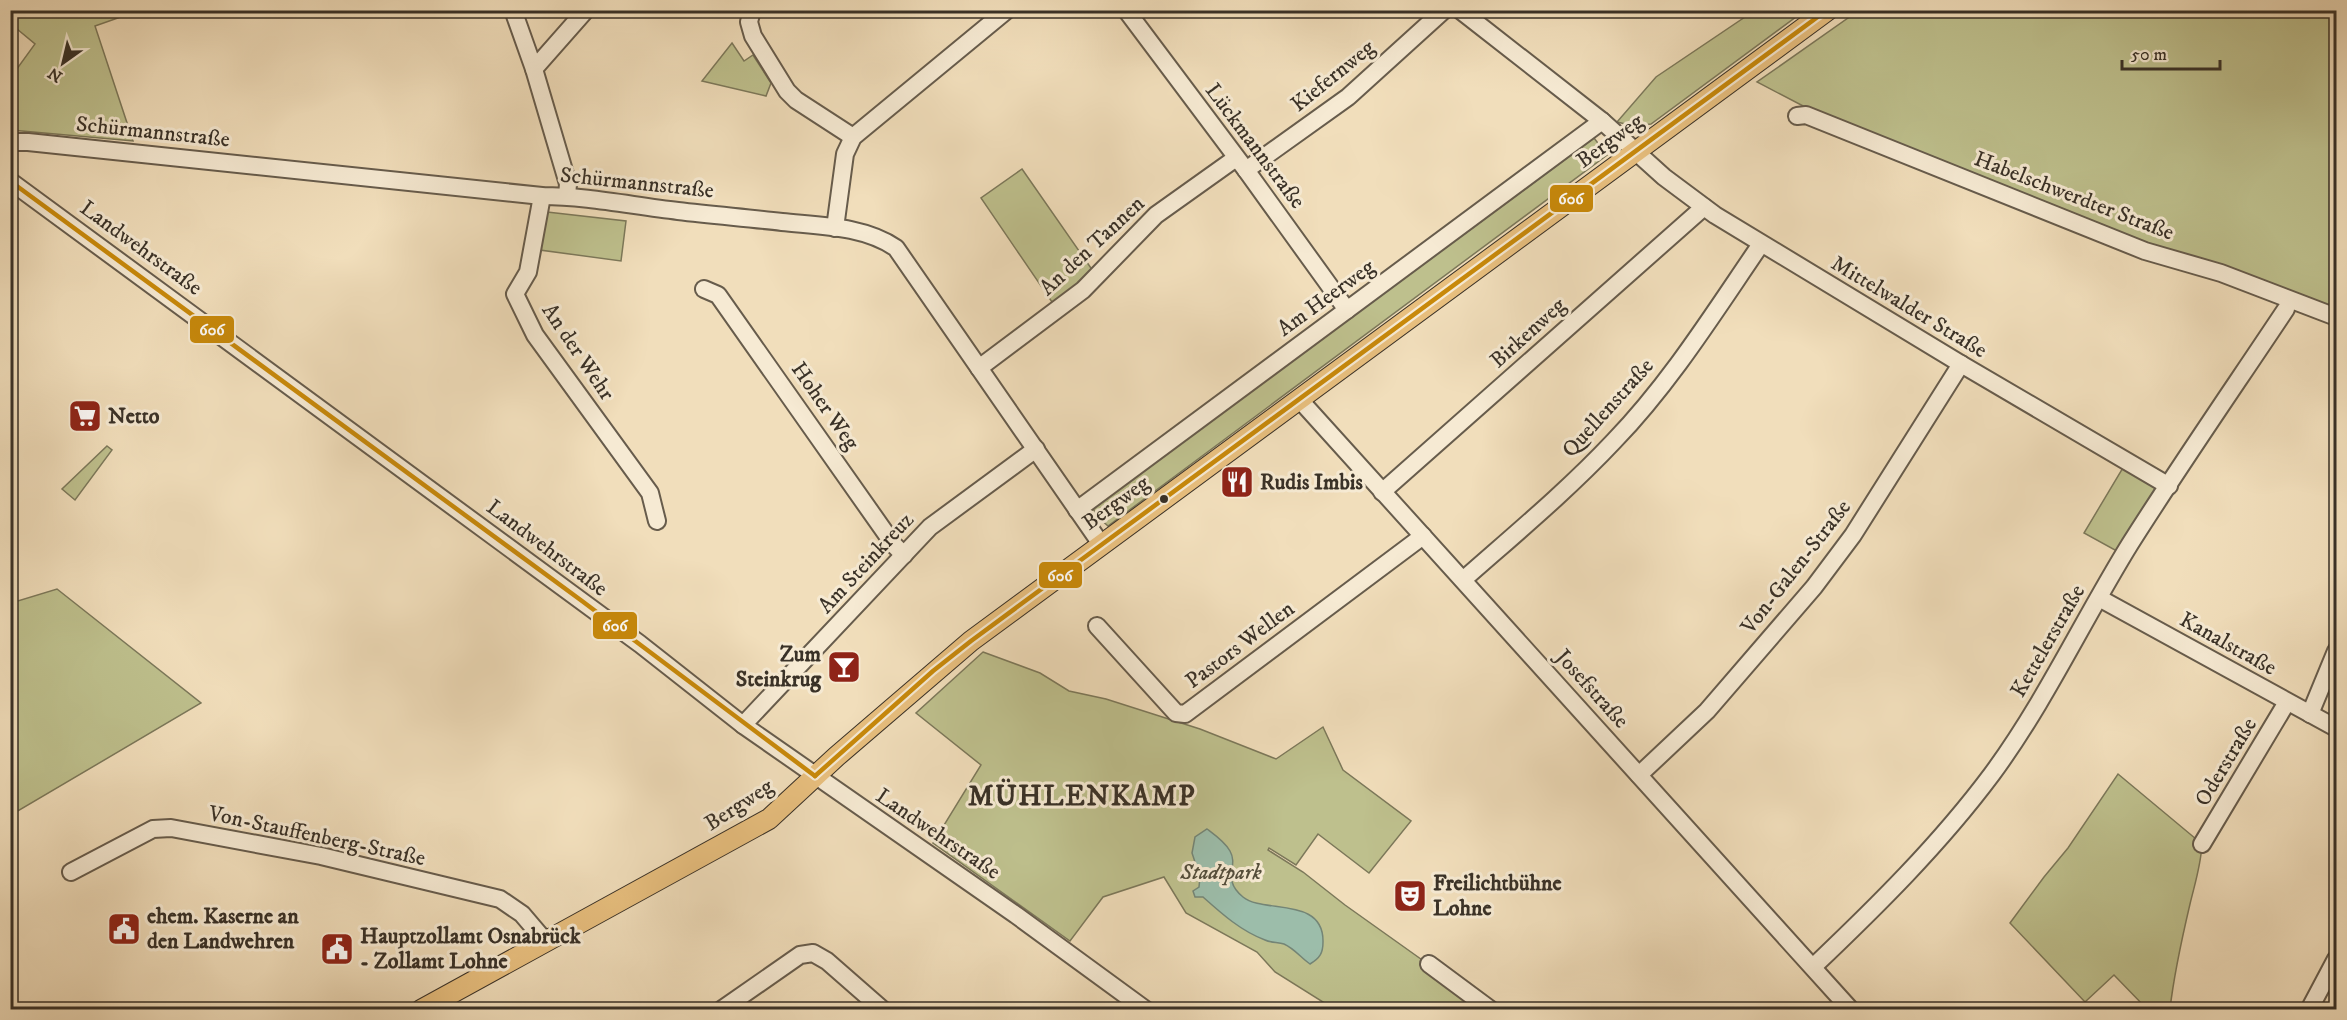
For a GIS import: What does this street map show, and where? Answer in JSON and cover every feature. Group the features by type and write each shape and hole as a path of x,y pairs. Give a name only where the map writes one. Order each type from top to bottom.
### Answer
{"main road":[{"name":"Bergweg","path":"421,1010 752,830 789,802 933,671 1101,544 1828,10"}],"street":[{"path":"513,10 534,69 568,184 567,196"},
{"path":"534,69 586,10"},
{"path":"752,10 749,22 753,36 787,91 795,100 853,137"},
{"path":"835,228 845,154 853,137 1007,10"},
{"name":"Lückmannstraße","path":"1126,10 1347,310"},
{"name":"Kiefernweg","path":"1241,164 1348,97 1444,10"},
{"name":"Mittelwalder Straße","path":"1460,10 1602,121 1635,153 1704,207 1761,244 2169,486"},
{"name":"Habelschwerdter Straße","path":"1797,116 1806,115 2145,250 2253,284 2337,316"},
{"name":"Am Heerweg","path":"1077,510 1602,121"},
{"name":"Schürmannstraße","path":"10,142 542,196 567,196 869,234 896,248 1101,544"},
{"name":"An den Tannen","path":"979,368 1083,290 1156,215 1241,164"},
{"name":"Landwehrstraße","path":"10,181 640,644 743,725 1016,915 1146,1010"},
{"name":"An der Wehr","path":"542,196 528,272 515,294 535,335 650,493 657,521"},
{"name":"Birkenweg","path":"1382,492 1704,207"},
{"name":"Quellenstraße","path":"1463,580 1541,511 1614,441 1656,393 1692,345 1761,244"},
{"name":"Hoher Weg","path":"704,290 718,295 894,545 904,555"},
{"name":"Kettelerstraße","path":"1813,968 1882,901 1959,816 1992,774 2027,722 2131,543 2286,309"},
{"name":"Von-Galen-Straße","path":"1639,775 1707,711 1814,587 1853,535 1961,364"},
{"name":"Josefstraße","path":"1299,399 1851,1010"},
{"name":"Am Steinkreuz","path":"743,725 940,519 1036,449"},
{"name":"Pastors Wellen","path":"1097,626 1176,713 1185,714 1423,536"},
{"name":"Kanalstraße","path":"2099,598 2337,728"},
{"path":"2310,714 2337,651"},
{"name":"Oderstraße","path":"2202,844 2287,702"},
{"name":"Von-Stauffenberg-Straße","path":"71,872 153,829 171,828 321,856 500,899 522,914 545,941"},
{"path":"721,1010 800,955 813,953 827,961 883,1010"},
{"path":"2309,1010 2337,959"},
{"path":"1429,963 1491,1010"}],"green space":[{"path":"11,10 135,11 95,26 133,141 11,130 11,77 35,44 11,24"},
{"path":"1754,11 1804,11 1651,124 1634,126 1617,122 1656,77"},
{"path":"1858,11 2336,11 2336,309 2140,244 1830,120 1757,82"},
{"path":"732,43 744,61 753,55 771,83 766,96 702,81"},
{"path":"1594,138 1607,155 1108,526 1096,515 1093,508"},
{"path":"1022,169 1093,271 1054,305 981,198"},
{"path":"547,212 626,221 621,261 540,250"},
{"path":"107,446 112,450 75,500 62,489"},
{"path":"2127,461 2169,486 2124,555 2084,533"},
{"path":"57,589 201,703 11,815 11,603"},
{"name":"Stadtpark","path":"983,652 1040,673 1069,691 1106,699 1200,729 1276,759 1323,727 1343,770 1411,821 1369,873 1318,834 1296,865 1269,848 1268,850 1303,872 1345,905 1491,1009 1334,1009 1275,972 1257,952 1186,913 1164,877 1103,897 1070,941 933,843 981,765 916,713"},
{"path":"2118,774 2202,844 2199,867 2178,956 2170,1009 2147,1009 2114,975 2085,1002 2010,923 2068,848"}],"shaded area":[{"path":"1207,829 1230,851 1233,862 1233,884 1236,891 1243,897 1264,905 1303,912 1314,918 1321,928 1323,942 1322,952 1316,960 1310,964 1284,944 1270,942 1248,932 1203,897 1195,897 1193,891 1199,887 1200,877 1192,853 1195,837"}],"transit line":[{"name":"606","path":"815,776 933,671 971,641 1827,10"},
{"name":"606","path":"10,181 582,601 815,776"}],"place":[{"name":"Netto","path":"85,416"},
{"name":"Rudis Imbis","path":"1237,482"},
{"name":"Zum Steinkrug","path":"844,667"},
{"name":"Freilichtbühne Lohne","path":"1410,896"},
{"name":"ehem. Kaserne an den Landwehren","path":"124,929"},
{"name":"Hauptzollamt Osnabrück - Zollamt Lohne","path":"337,949"}],"district":[{"name":"MÜHLENKAMP","path":"1082,796"}]}
